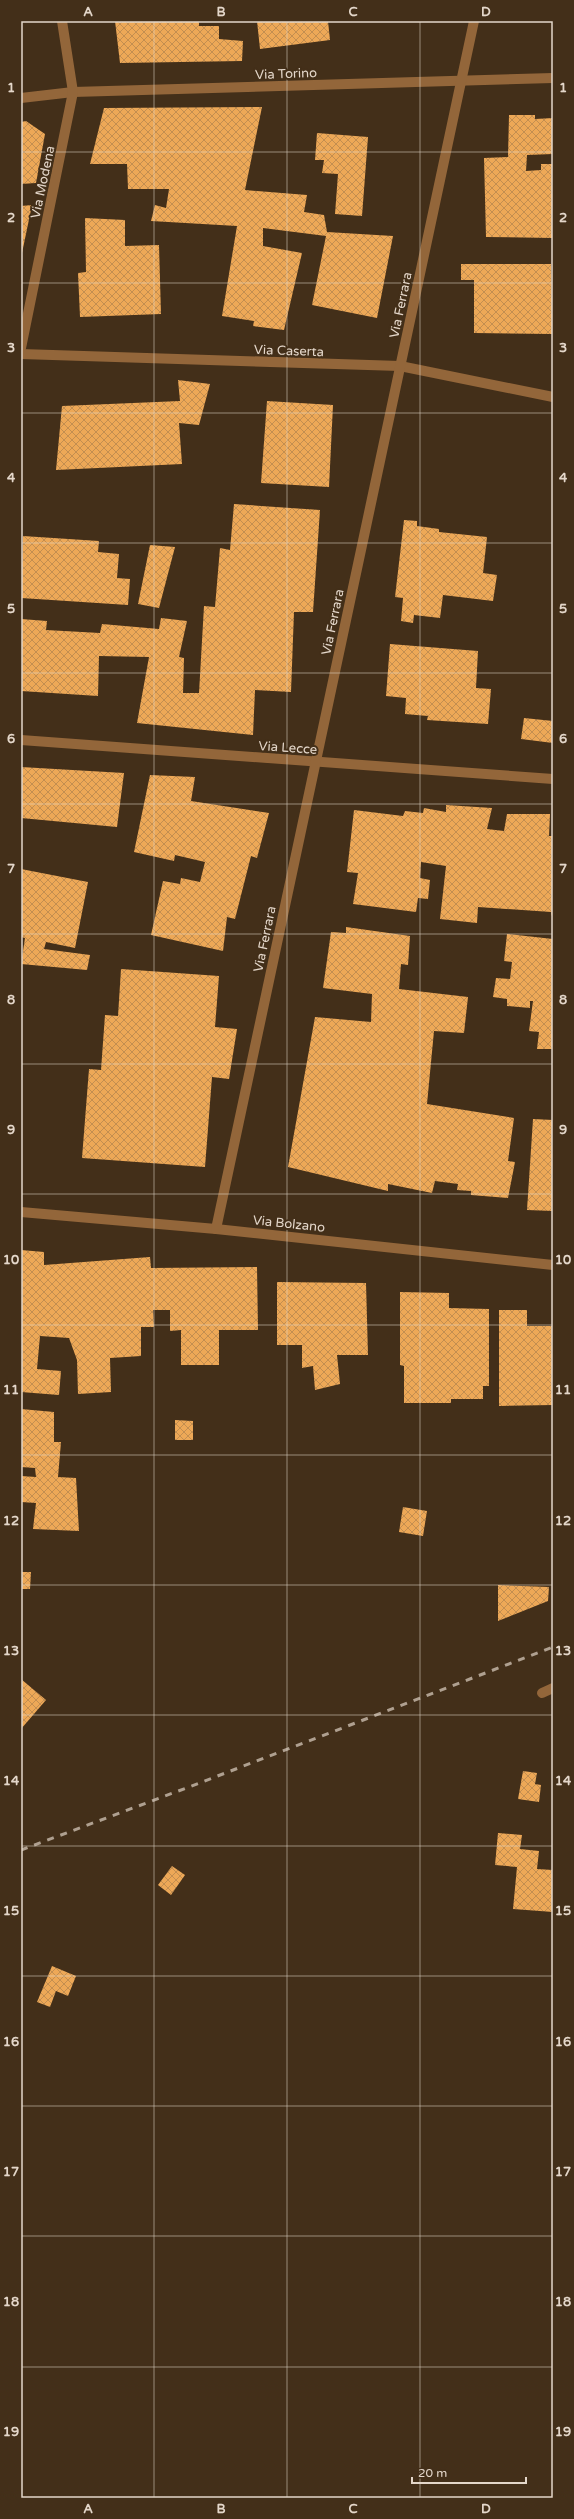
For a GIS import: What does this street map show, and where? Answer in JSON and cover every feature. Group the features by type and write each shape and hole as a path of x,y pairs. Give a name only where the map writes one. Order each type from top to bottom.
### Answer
{"street":[{"name":"Via Modena","path":"21,348 74,92 62,21"},
{"name":"Via Ferrara","path":"216,1229 474,21"},
{"name":"Via Torino","path":"21,98 74,92 553,78"},
{"name":"Via Caserta","path":"21,354 400,366 553,397"},
{"name":"Via Lecce","path":"21,740 553,779"},
{"name":"Via Bolzano","path":"21,1212 216,1229 553,1265"},
{"path":"542,1693 553,1688"}],"building":[{"path":"115,21 199,21 199,26 219,26 219,39 243,41 242,61 120,63"},
{"path":"257,21 328,21 330,40 260,49"},
{"path":"262,107 245,190 307,195 304,212 324,215 327,232 393,236 377,318 312,305 326,236 263,228 263,246 302,253 284,330 253,326 254,321 222,316 237,226 151,221 155,205 166,208 169,189 128,189 127,164 90,164 104,108"},
{"path":"509,115 535,115 535,119 553,118 553,154 527,155 526,171 541,170 541,164 553,164 553,238 486,237 484,158 508,157"},
{"path":"26,121 45,134 36,183 21,184 21,122"},
{"path":"317,133 368,137 362,216 335,214 338,174 322,173 324,160 315,160"},
{"path":"32,205 22,253 21,253 21,206"},
{"path":"85,218 125,220 125,246 159,245 161,314 80,317 78,273 86,272"},
{"path":"461,264 551,264 553,334 474,333 474,280 461,280"},
{"path":"178,380 210,384 199,425 179,423 182,464 56,470 62,406 180,401"},
{"path":"267,401 333,405 329,487 261,483"},
{"path":"234,504 320,510 313,612 294,612 291,692 255,690 253,735 137,723 149,657 99,656 98,696 21,691 21,619 47,621 46,630 100,633 102,624 159,629 161,618 187,621 179,657 184,658 183,693 199,693 204,606 215,607 220,548 230,550"},
{"path":"404,520 417,521 417,526 439,529 439,532 487,537 483,573 497,575 493,601 443,595 440,618 414,615 413,623 401,621 403,598 395,597"},
{"path":"23,536 99,541 98,552 119,554 117,578 130,579 128,605 21,598"},
{"path":"150,545 175,547 159,608 138,604"},
{"path":"390,644 478,651 476,688 491,689 488,724 427,720 428,716 405,714 406,698 386,696"},
{"path":"524,718 553,721 553,743 521,739"},
{"path":"21,767 124,773 117,827 21,818"},
{"path":"150,775 195,777 191,801 269,813 257,858 251,856 235,919 227,917 223,951 151,935 163,881 180,884 181,878 200,882 205,862 175,855 174,861 134,852"},
{"path":"446,805 492,808 487,829 504,831 507,814 550,814 549,836 553,836 553,921 551,912 478,907 477,923 440,919 446,866 421,862 420,878 430,880 428,899 418,898 416,912 353,904 358,873 347,872 354,810 403,816 405,811 423,813 424,808 446,812"},
{"path":"21,869 88,882 75,948 46,942 44,949 90,955 87,970 21,964 25,938 21,937"},
{"path":"346,927 410,936 408,965 401,964 399,989 468,997 464,1033 434,1031 427,1104 514,1118 508,1161 515,1162 508,1198 471,1195 471,1191 457,1190 458,1184 435,1181 432,1193 388,1184 388,1191 288,1167 315,1017 371,1022 372,994 323,988 331,932 346,933"},
{"path":"507,934 553,939 553,1049 537,1049 539,1032 529,1031 533,1001 530,1001 530,1008 507,1006 507,999 493,997 496,978 510,979 512,962 504,961"},
{"path":"121,969 219,976 215,1027 237,1029 229,1079 212,1077 205,1167 82,1158 89,1069 101,1070 105,1015 118,1016"},
{"path":"533,1119 553,1120 553,1211 527,1210"},
{"path":"21,1250 44,1252 44,1265 150,1257 151,1268 257,1267 258,1330 219,1330 219,1365 181,1365 181,1330 170,1331 170,1310 153,1310 154,1327 141,1327 141,1356 110,1358 111,1392 78,1394 77,1360 69,1338 40,1336 37,1369 61,1371 59,1395 21,1392"},
{"path":"277,1282 366,1283 368,1355 337,1355 340,1384 315,1390 313,1366 302,1368 302,1345 277,1345"},
{"path":"400,1292 449,1293 449,1308 489,1309 489,1386 483,1386 483,1399 451,1399 451,1403 404,1403 404,1366 400,1365"},
{"path":"499,1310 527,1310 527,1326 553,1326 553,1405 499,1406"},
{"path":"21,1409 54,1412 54,1442 61,1442 58,1477 76,1478 79,1531 33,1529 36,1503 21,1502 21,1476 36,1477 35,1468 21,1467"},
{"path":"175,1420 193,1421 193,1440 175,1440"},
{"path":"403,1507 427,1511 423,1536 399,1532"},
{"path":"21,1572 31,1572 30,1589 21,1589"},
{"path":"498,1585 549,1587 548,1601 498,1621"},
{"path":"21,1679 46,1700 21,1729"},
{"path":"523,1771 537,1773 535,1784 541,1785 539,1802 518,1799"},
{"path":"498,1833 522,1835 520,1849 539,1851 537,1869 553,1870 553,1912 513,1909 517,1867 495,1865"},
{"path":"172,1866 185,1875 171,1895 158,1885"},
{"path":"52,1966 76,1976 68,1996 56,1991 50,2007 37,2002"}],"railway":[{"path":"21,1850 553,1647"}]}
